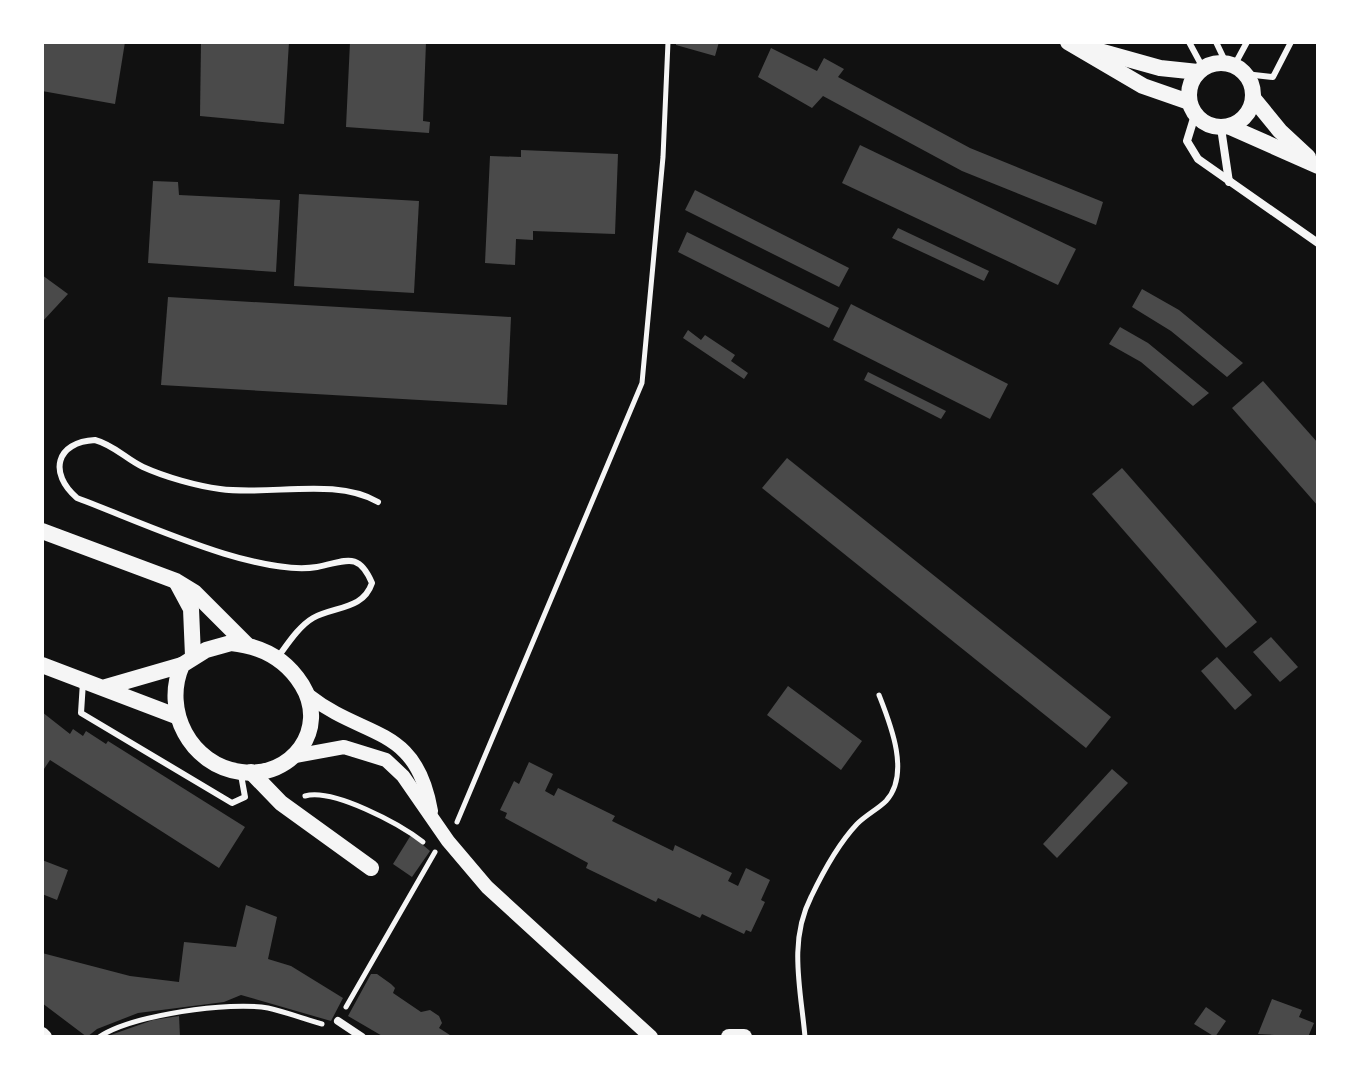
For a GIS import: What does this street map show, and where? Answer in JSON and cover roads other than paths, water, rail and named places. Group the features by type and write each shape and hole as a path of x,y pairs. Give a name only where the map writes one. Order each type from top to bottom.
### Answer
{"main road":[{"path":"1069,43 1160,68 1235,68 1253,98 1280,131 1318,166 1226,127 1209,126 1192,109 1143,86 1069,43"},
{"path":"1192,109 1192,80 1200,70"},
{"path":"1226,127 1246,116 1253,98"},
{"path":"42,531 176,581 194,592 246,644 278,657 308,695 313,719 306,744 295,756 282,765 246,772"},
{"path":"176,581 191,609 187,660 173,692 176,716 196,747 214,761 246,772 281,803 371,868"},
{"path":"106,687 187,660 219,645 246,644"},
{"path":"42,665 176,716"},
{"path":"729,1037 744,1037"}],"street":[{"path":"1192,109 1189,147 1198,159 1318,243"},
{"path":"1226,127 1229,182"},
{"path":"308,695 332,714 378,731 398,743 414,761 427,788 433,819"},
{"path":"295,756 344,747 386,760 403,776 448,841 487,887 651,1037"},
{"path":"338,1021 362,1037"}],"lane":[{"path":"1189,42 1200,70"},
{"path":"1216,42 1235,68 1273,77 1291,42"},
{"path":"1235,68 1247,42"},
{"path":"278,657 312,618 355,605 368,595 372,583 367,571 355,561 340,559 296,570 277,567 215,549 91,503 64,487 58,470 62,456 70,446 95,440 143,467 219,489 286,492 338,488 359,491 378,502"},
{"path":"83,682 81,713 232,803 245,797 246,772"}]}
